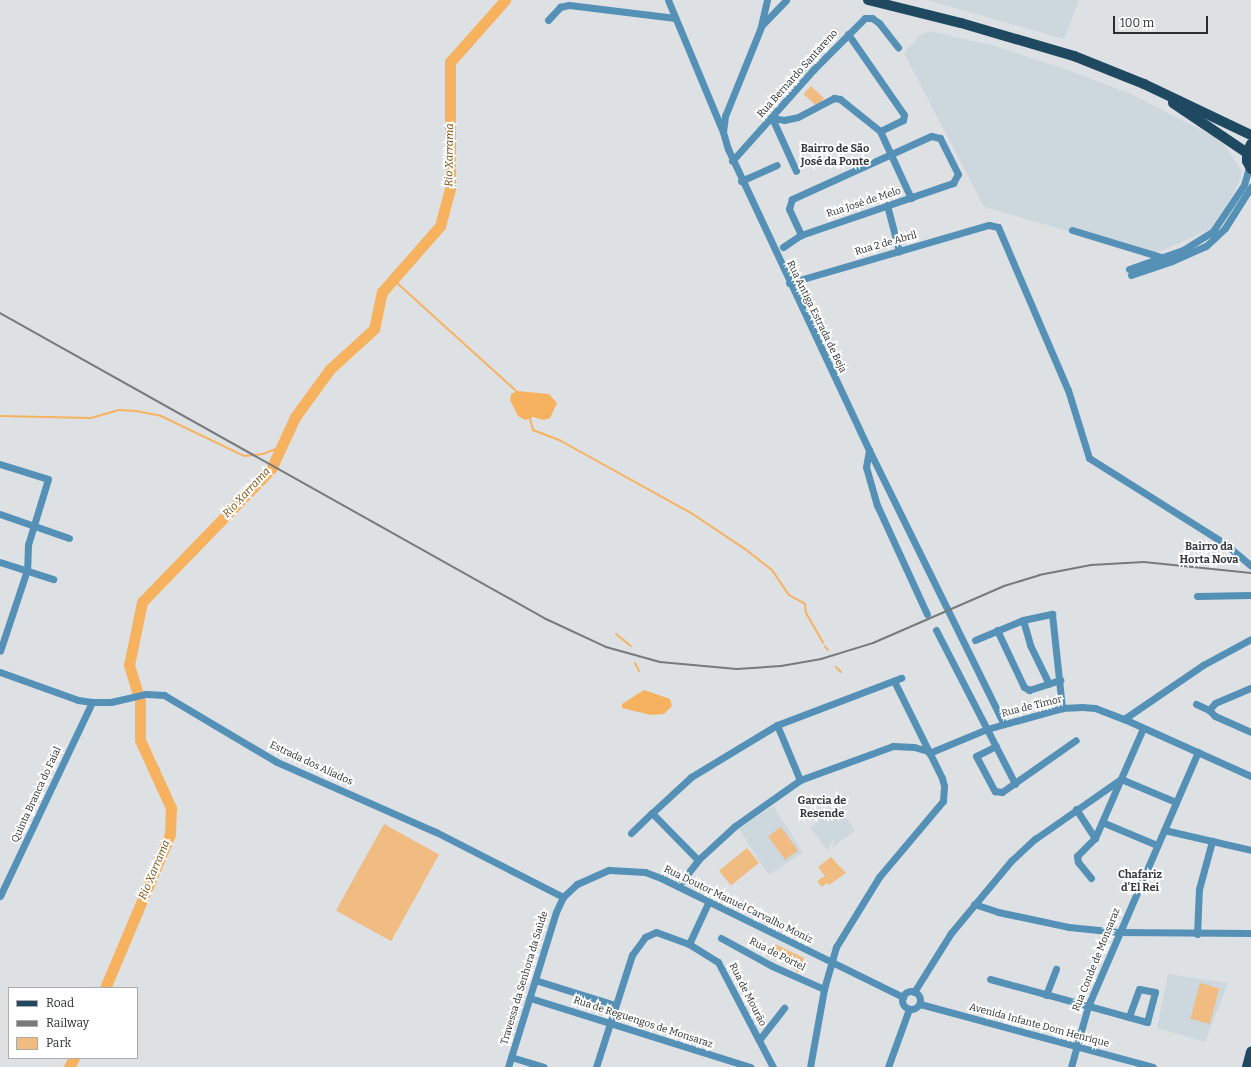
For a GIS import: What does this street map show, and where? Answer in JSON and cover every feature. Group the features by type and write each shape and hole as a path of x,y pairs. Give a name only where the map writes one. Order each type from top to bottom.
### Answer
{"main road":[{"path":"868,0 1011,37 1074,56 1144,84 1251,135"},
{"path":"1144,84 1249,148 1250,168"},
{"path":"1247,1067 1251,1052"}],"street":[{"path":"668,0 723,132"},
{"path":"761,27 767,0"},
{"path":"761,27 786,0"},
{"path":"548,20 560,7 569,5 675,18"},
{"name":"Rua Bernardo Santareno","path":"732,161 772,118 814,69 848,34 868,17 879,23 898,47"},
{"name":"Rua Antiga Estrada de Beja","path":"761,27 727,107 723,132 732,161 778,262 1004,724"},
{"path":"848,34 904,115 903,120 880,131"},
{"path":"772,118 784,120 798,117 837,98 880,131 892,154 911,198"},
{"path":"772,118 796,171"},
{"name":"Rua José de Melo","path":"783,247 801,235 953,183 958,174 940,138 931,136 892,154"},
{"path":"801,235 789,209 792,199 892,154"},
{"path":"741,181 777,165"},
{"path":"1250,168 1244,185 1213,231 1183,250 1162,257 1130,272 1172,261 1206,246 1221,233 1251,187"},
{"path":"887,205 899,251"},
{"name":"Rua 2 de Abril","path":"789,283 989,225 998,227 1002,230 1068,390 1089,458 1224,544 1251,566"},
{"path":"1072,230 1172,261"},
{"path":"769,241 783,247 778,262"},
{"path":"869,450 866,467 877,505 927,614"},
{"path":"0,464 48,479 28,545 27,570 0,650"},
{"path":"0,514 69,538"},
{"path":"0,562 53,579"},
{"path":"1198,596 1251,595"},
{"path":"975,640 1023,620 1049,613 1054,616 1062,708"},
{"path":"1023,620 1030,645 1049,684"},
{"path":"936,630 1015,784"},
{"path":"997,630 1024,687 1029,690 1060,680"},
{"path":"1124,719 1203,665 1251,639"},
{"name":"Estrada dos Aliados","path":"0,672 78,700 92,702 111,702 146,694 164,695 179,702 277,762 436,832 563,897"},
{"path":"632,833 691,777 777,725 902,678"},
{"path":"810,1067 824,989 831,960 858,908 879,878 940,808 944,786 894,681"},
{"path":"1209,710 1215,703 1251,688"},
{"name":"Quinta Branca do Faial","path":"0,896 92,702"},
{"path":"1196,704 1209,710 1215,716 1251,732"},
{"name":"Rua de Timor","path":"929,752 987,729 1062,708 1095,708 1124,719 1251,776"},
{"path":"777,725 800,780"},
{"path":"1091,878 1078,862 1077,856 1095,838 1143,728"},
{"path":"996,746 976,756 995,791 1002,792 1076,740"},
{"path":"678,886 698,860 758,808 800,780 893,746 914,747 929,752"},
{"name":"Rua Conde de Monsaraz","path":"1071,1067 1088,1006 1118,932 1198,752"},
{"path":"1121,779 1176,802"},
{"path":"914,992 934,957 974,904 1011,861 1035,839 1121,779"},
{"path":"1076,809 1095,838"},
{"path":"652,813 698,860"},
{"path":"1102,822 1157,845"},
{"path":"1164,830 1251,850"},
{"path":"1197,934 1199,894 1212,841"},
{"name":"Rua Doutor Manuel Carvalho Moniz","path":"563,897 577,884 609,870 645,872 678,886 903,996"},
{"name":"Travessa da Senhora da Saúde","path":"508,1067 563,897"},
{"path":"689,944 709,901"},
{"path":"974,904 998,912 1069,927 1118,932 1197,934 1251,933"},
{"name":"Rua de Mourão","path":"596,1067 632,955 645,937 656,932 689,944 718,962 773,1067"},
{"name":"Rua de Portel","path":"721,938 772,966 824,989"},
{"path":"1046,994 1056,969"},
{"name":"Rua de Reguengos de Monsaraz","path":"535,980 615,1005"},
{"path":"990,980 1147,1022 1155,992 1139,989 1129,1017"},
{"path":"908,992 914,992 920,998 920,1004 916,1008 908,1009 903,1004 903,996 908,992"},
{"name":"Rua de Reguengos de Monsaraz","path":"530,998 750,1067"},
{"name":"Avenida Infante Dom Henrique","path":"920,1004 1153,1067"},
{"path":"759,1040 784,1008"},
{"path":"888,1067 908,1009"},
{"path":"511,1057 543,1067"}],"shaded area":[{"path":"927,0 1079,0 1064,39"},
{"path":"930,31 995,46 1062,68 1131,94 1215,137 1227,148 1241,170 1241,178 1231,198 1209,230 1151,255 984,207 904,53 920,35"},
{"path":"517,391 549,394 557,403 550,418 544,420 533,417 525,420 518,416 510,400 511,394"},
{"path":"644,690 670,699 672,706 664,714 651,715 622,708 622,704"},
{"path":"773,806 803,852 769,874 739,828"},
{"path":"828,813 839,816 843,813 855,830 832,848 834,842 832,841 828,851 810,828"},
{"path":"1168,974 1228,983 1205,1042 1157,1028"}],"green space":[{"path":"811,86 824,98 817,106 803,94"},
{"path":"384,824 439,855 391,941 336,911"},
{"path":"781,827 798,850 785,860 768,836"},
{"path":"747,848 759,863 731,885 719,871"},
{"path":"831,857 846,873 829,885 827,883 822,887 817,881 825,876 818,867"},
{"path":"773,943 804,958 799,973 796,972 798,966 776,949"},
{"path":"1200,983 1219,988 1210,1024 1190,1019"}],"waterway":[{"name":"Rio Xarrama","path":"105,987 170,834 171,808 140,740 140,701 129,665 142,602 271,469 295,417 330,369 374,329 382,292 440,226 450,189 450,62 505,0"},
{"path":"397,275 397,283 517,392"},
{"path":"0,416 91,418 119,410 136,411 161,416 244,456 263,454 283,446"},
{"path":"529,415 533,430 561,441 691,513 745,549 772,570 789,595 805,604 806,613 823,642"},
{"path":"616,634 631,646"},
{"path":"825,646 828,650"},
{"path":"635,663 639,671"},
{"path":"836,667 841,672"},
{"name":"Rio Xarrama","path":"69,1067 73,1059"}],"railway":[{"path":"0,313 546,619 606,647 660,662 737,669 781,666 821,659 873,643 1004,586 1039,575 1091,565 1144,562 1251,573"}],"district":[{"name":"Bairro de São José da Ponte","path":"835,156"},
{"name":"Bairro da Horta Nova","path":"1209,554"},
{"name":"Garcia de Resende","path":"822,808"},
{"name":"Chafariz d'El Rei","path":"1140,882"}]}
